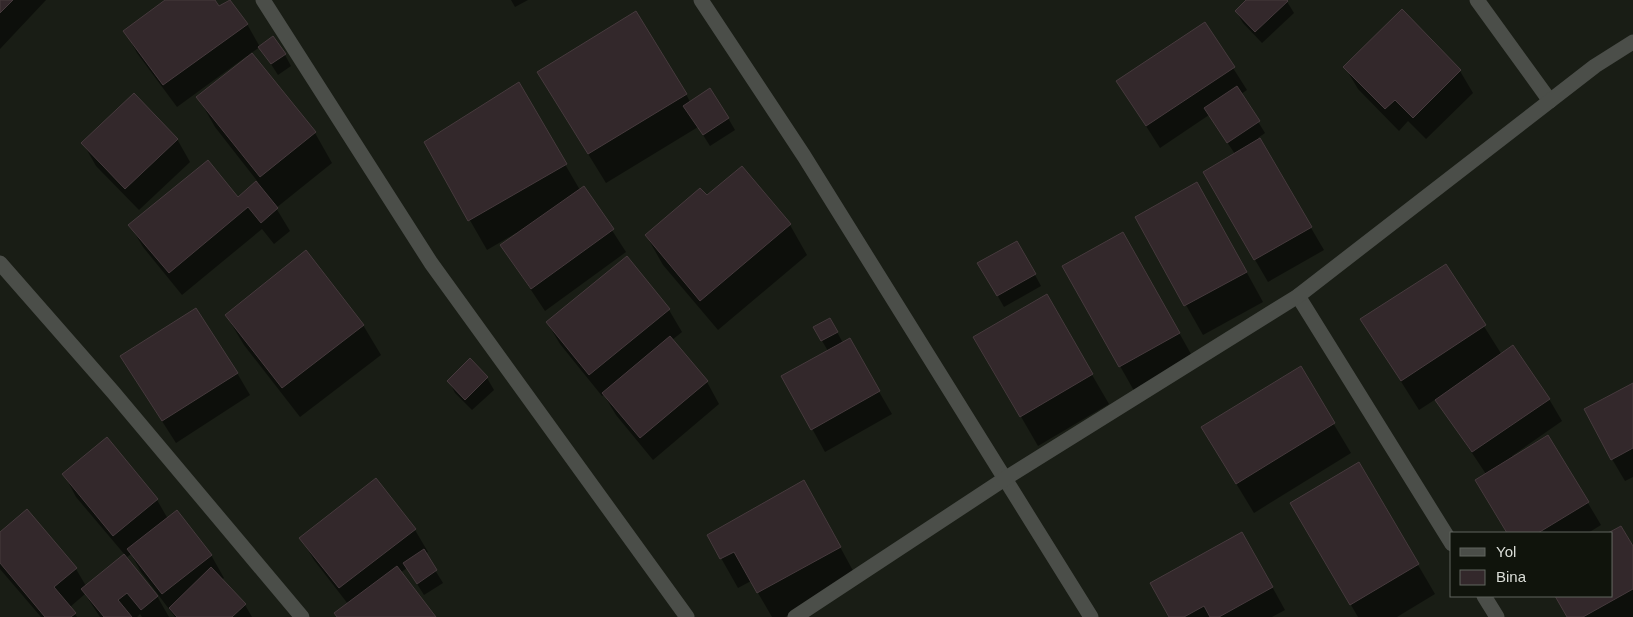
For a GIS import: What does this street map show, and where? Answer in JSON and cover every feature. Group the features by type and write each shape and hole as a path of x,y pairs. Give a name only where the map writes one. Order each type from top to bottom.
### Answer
{"street":[{"path":"263,0 431,263 687,617"},
{"path":"701,0 804,156 1091,617"},
{"path":"1477,0 1550,100"},
{"path":"795,617 1006,478 1298,296 1550,100 1595,66 1633,42"},
{"path":"0,263 113,392 302,617"},
{"path":"1298,296 1450,541"},
{"path":"1485,597 1497,617"}],"building":[{"path":"0,0 13,0 0,13"},
{"path":"165,0 215,0 219,6 230,0 248,24 163,85 123,31"},
{"path":"1246,0 1288,1 1255,32 1235,11"},
{"path":"1402,9 1461,70 1413,118 1395,100 1385,109 1343,67"},
{"path":"636,11 687,94 588,154 537,72"},
{"path":"1205,22 1235,67 1146,126 1116,81"},
{"path":"273,36 286,54 271,64 258,47"},
{"path":"252,53 316,132 260,177 196,97"},
{"path":"519,82 567,164 468,221 424,142"},
{"path":"1237,86 1260,121 1227,143 1204,108"},
{"path":"710,88 729,118 703,135 683,106"},
{"path":"134,93 178,139 125,189 81,143"},
{"path":"1260,138 1312,227 1254,260 1203,172"},
{"path":"208,160 238,197 256,181 278,208 261,223 248,207 169,273 128,225"},
{"path":"742,166 791,224 700,301 645,235 700,188 707,195"},
{"path":"1197,182 1247,272 1184,306 1135,217"},
{"path":"584,186 614,229 531,289 500,245"},
{"path":"1123,232 1180,333 1119,367 1062,266"},
{"path":"1017,241 1036,274 997,296 977,263"},
{"path":"306,250 364,325 282,388 225,315"},
{"path":"627,256 670,309 589,375 546,322"},
{"path":"1446,264 1486,325 1401,381 1360,319"},
{"path":"1047,294 1093,374 1020,417 973,337"},
{"path":"196,308 238,373 162,421 120,356"},
{"path":"830,318 838,332 821,341 813,327"},
{"path":"670,336 708,381 640,438 602,393"},
{"path":"850,338 880,391 811,430 781,376"},
{"path":"1513,345 1550,399 1472,452 1435,400"},
{"path":"470,358 488,377 465,400 447,381"},
{"path":"1301,366 1335,423 1236,484 1201,427"},
{"path":"1633,383 1633,448 1611,460 1584,409"},
{"path":"1548,435 1589,502 1540,532 1506,532 1475,480"},
{"path":"107,437 158,499 113,536 62,474"},
{"path":"1359,462 1419,564 1350,605 1290,503"},
{"path":"376,478 416,529 339,588 299,538"},
{"path":"804,480 841,547 757,593 734,552 720,559 707,535"},
{"path":"27,509 77,568 54,587 76,613 71,617 45,617 0,563 0,532"},
{"path":"177,510 212,555 162,594 127,549"},
{"path":"1621,526 1633,546 1633,589 1583,617 1567,617 1556,597 1613,597 1613,532 1610,532"},
{"path":"1242,532 1273,587 1219,617 1210,617 1204,606 1184,617 1169,617 1150,583"},
{"path":"424,549 437,570 417,584 403,563"},
{"path":"124,554 158,596 141,610 127,593 118,600 132,617 104,617 81,589"},
{"path":"397,566 436,617 337,617 334,613"},
{"path":"211,567 246,604 232,617 177,617 169,608"}]}
